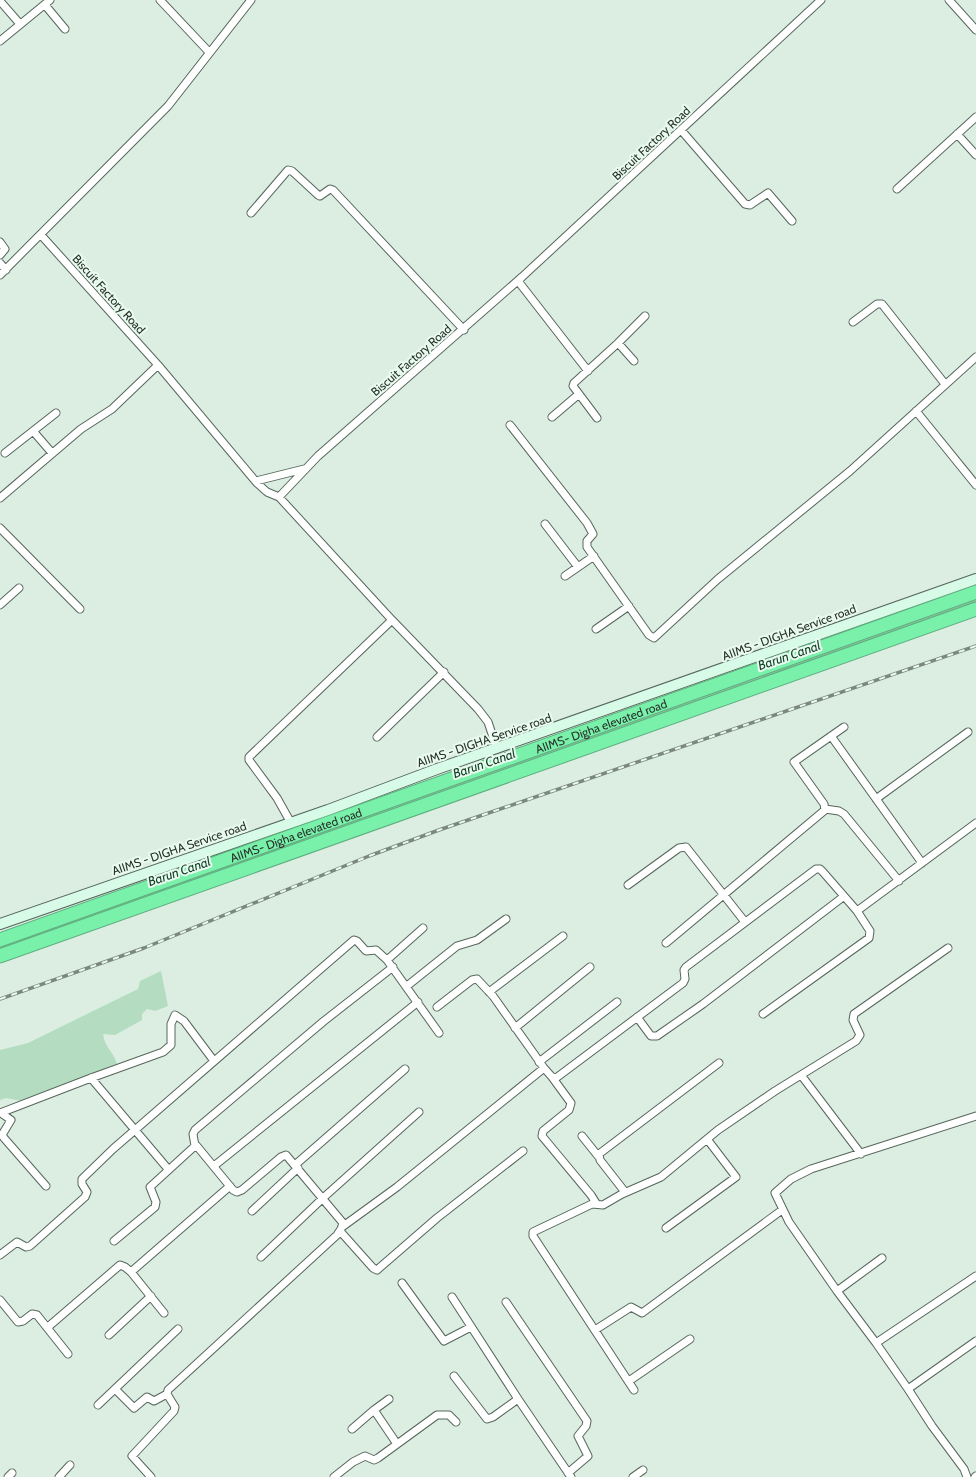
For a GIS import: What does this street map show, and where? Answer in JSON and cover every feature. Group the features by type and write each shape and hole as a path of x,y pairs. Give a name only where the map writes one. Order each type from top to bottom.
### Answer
{"highway":[{"name":"AIIMS- Digha elevated road","path":"0,940 976,592"},
{"name":"AIIMS- Digha elevated road","path":"0,956 976,609"}],"main road":[{"name":"AIIMS - DIGHA Service road","path":"0,924 291,823 496,748 976,579"}],"street":[{"path":"160,0 209,52"},
{"path":"0,275 168,106 251,0"},
{"name":"Biscuit Factory Road","path":"41,235 158,365 256,481 267,492 276,498 279,497 305,468 518,281 821,0"},
{"path":"949,0 976,30"},
{"path":"0,1 20,24"},
{"path":"0,41 48,2 65,29"},
{"path":"897,189 976,117"},
{"path":"681,130 744,204 750,205 768,193 792,221"},
{"path":"957,134 976,155"},
{"path":"251,213 288,170 319,196 330,189 333,190 464,330"},
{"path":"0,242 5,249 0,255"},
{"path":"0,263 6,270"},
{"path":"518,281 588,371"},
{"path":"853,322 876,304 882,304 944,384"},
{"path":"597,418 579,394 574,384 645,316"},
{"path":"618,343 634,361"},
{"path":"510,425 558,483 590,526 593,534 586,544 649,635 654,638 718,579 850,470 944,384 976,357"},
{"path":"0,498 87,425 112,409 158,365"},
{"path":"552,417 579,394"},
{"path":"916,411 976,485"},
{"path":"5,453 56,413"},
{"path":"33,431 52,453"},
{"path":"256,481 305,468"},
{"path":"279,497 392,620 444,672 484,717 491,729 496,748"},
{"path":"545,524 578,567"},
{"path":"0,528 80,609"},
{"path":"565,576 594,556"},
{"path":"0,605 19,588"},
{"path":"596,629 629,606"},
{"path":"291,823 278,798 249,760 249,757 392,620"},
{"path":"377,737 444,672"},
{"path":"825,809 824,804 794,762 844,727"},
{"path":"876,799 968,732"},
{"path":"831,736 922,864"},
{"path":"666,943 825,809 840,811 844,814 899,881"},
{"path":"857,911 976,823"},
{"path":"628,885 684,846 690,850 722,895 745,922"},
{"path":"552,1077 558,1077 683,983 685,979 684,970 686,967 816,869 820,869 843,897 857,911 870,932 869,938 764,1014"},
{"path":"637,1017 652,1036 657,1036 703,1004 843,897"},
{"path":"407,986 458,946 477,940 506,919"},
{"path":"387,960 423,928"},
{"path":"489,992 562,936"},
{"path":"0,1255 17,1242 29,1247 85,1197 88,1192 82,1184 82,1179 135,1128 354,940 357,941 366,951 376,950 387,960 407,986 439,1033"},
{"path":"634,1390 533,1234 538,1229 596,1203 603,1205 625,1192 654,1181 667,1173 707,1139 801,1074 860,1038 860,1032 852,1017 855,1012 948,948"},
{"path":"393,967 324,1021 196,1130 193,1134 195,1146 199,1148 235,1192 240,1192 283,1155 288,1156 340,1218 341,1229 373,1268 377,1270 438,1218 523,1151"},
{"path":"515,1028 590,967"},
{"path":"437,1007 474,979 479,981 489,992 570,1103 571,1106 569,1110 543,1131 542,1136 596,1203"},
{"path":"214,1166 418,1002"},
{"path":"115,1389 134,1408 147,1397 154,1401 166,1394 169,1388 341,1229 397,1187 617,1002"},
{"path":"1,1113 167,1050 172,1041 170,1024 175,1014 184,1021 214,1061"},
{"path":"598,1156 643,1119 719,1063"},
{"path":"252,1211 297,1166 405,1069"},
{"path":"801,1074 861,1154"},
{"path":"91,1078 135,1128 168,1169"},
{"path":"261,1257 323,1198 419,1112"},
{"path":"1,1113 11,1120 2,1135 46,1186"},
{"path":"967,1477 964,1470 932,1426 908,1388 789,1222 775,1193 791,1179 811,1169 976,1116"},
{"path":"582,1136 625,1192"},
{"path":"666,1228 736,1177 707,1139"},
{"path":"114,1241 155,1207 156,1202 150,1187 195,1146"},
{"path":"131,1272 230,1186"},
{"path":"595,1330 631,1307 642,1313 782,1210"},
{"path":"837,1291 882,1258"},
{"path":"48,1327 117,1266 122,1265 131,1272 164,1313"},
{"path":"876,1343 976,1276"},
{"path":"402,1283 444,1341 471,1327"},
{"path":"109,1335 151,1296"},
{"path":"452,1297 518,1399 570,1475 588,1456 578,1436 586,1426 587,1421 506,1302"},
{"path":"0,1300 18,1322 21,1322 34,1313 48,1327 68,1354"},
{"path":"98,1405 178,1329"},
{"path":"629,1381 690,1339"},
{"path":"908,1388 976,1341"},
{"path":"454,1376 487,1419 493,1417 518,1399"},
{"path":"151,1477 132,1456 174,1411 175,1407 166,1394"},
{"path":"352,1429 389,1399"},
{"path":"374,1410 397,1444"},
{"path":"334,1477 353,1462 365,1456 374,1460 378,1458 437,1415 450,1415 456,1422"},
{"path":"59,1477 70,1464"},
{"path":"633,1477 643,1470"}],"green space":[{"path":"161,971 168,1006 155,1011 147,1009 142,1014 142,1020 115,1035 103,1034 105,1043 117,1064 21,1101 6,1098 0,1100 0,1050 28,1043 138,989 140,981"}],"waterway":[{"name":"Barun Canal","path":"0,947 976,602"}],"railway":[{"path":"0,999 144,948 369,856 439,830 976,646"}]}
